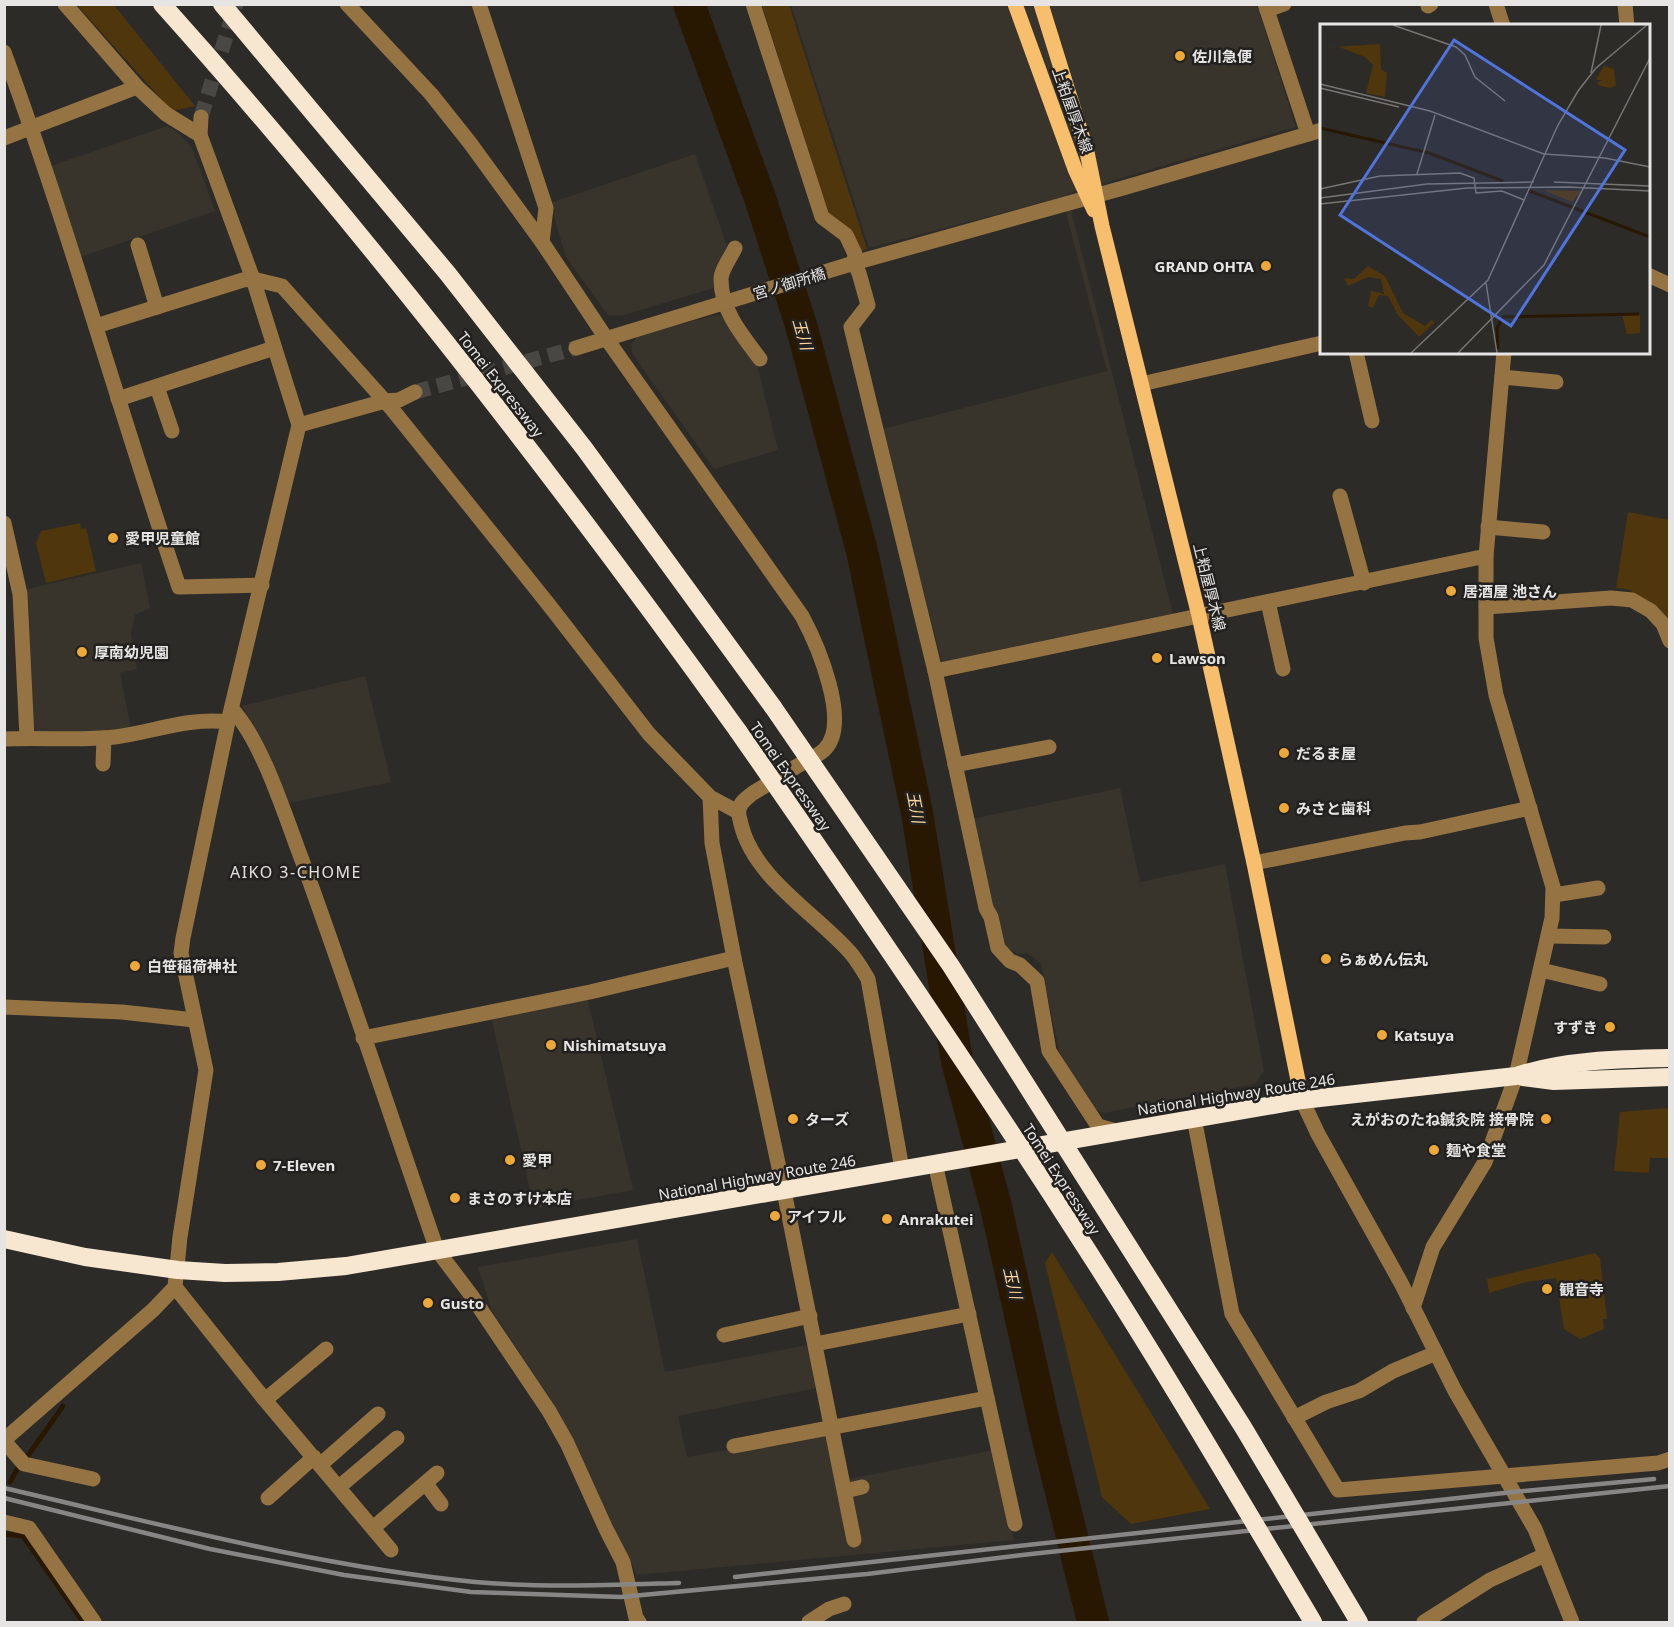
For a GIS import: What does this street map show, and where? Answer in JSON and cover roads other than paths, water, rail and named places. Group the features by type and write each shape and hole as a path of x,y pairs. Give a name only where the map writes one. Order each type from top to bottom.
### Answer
{"highway":[{"name":"Tomei Expressway","path":"162,4 298,160 542,464 638,591 738,731 882,937 1076,1232 1184,1405 1314,1623"},
{"name":"Tomei Expressway","path":"222,4 455,283 584,448 773,707 951,966 1243,1427 1359,1623"},
{"name":"National Highway Route 246","path":"4,1239 176,1278 346,1266 1302,1100 1516,1076 1552,1067 1629,1059 1670,1058"},
{"name":"National Highway Route 246","path":"1516,1076 1554,1081 1670,1077"}],"main road":[{"name":"上粕屋厚木線","path":"1015,4 1102,226 1199,616 1254,863 1302,1100"},
{"name":"上粕屋厚木線","path":"1041,4 1087,152 1092,197"}],"street":[{"path":"65,4 137,87 166,114 200,135"},
{"path":"346,4 431,94 470,143 542,242 606,338 802,616 815,641 827,674 834,715 833,734 825,750 753,793 742,801 738,812 743,833 770,875 793,900 847,949 861,966 868,980 902,1169"},
{"path":"479,4 546,208 542,242"},
{"path":"753,4 822,216 846,235 855,254 850,264 860,273 868,305 851,327 935,670 986,908 991,916 998,948 1010,961 1020,965 1037,981 1049,1050 1098,1126 1116,1131"},
{"path":"1284,4 1266,7 1315,132"},
{"path":"1496,4 1502,24"},
{"path":"1625,4 1627,24"},
{"path":"4,52 32,129 179,587 262,585"},
{"path":"4,138 137,87"},
{"path":"93,1479 24,1464 4,1441 153,1310 176,1278 180,1237 206,1070 181,953 230,716 299,425 253,279 200,135 201,117"},
{"name":"宮ノ御所橋","path":"576,348 850,264 1315,132"},
{"path":"138,244 157,307"},
{"path":"735,248 720,277 729,302 730,319 760,359"},
{"path":"1650,276 1670,285"},
{"path":"96,326 243,280 253,279 282,286 385,401 649,734 710,797 738,812"},
{"path":"1142,384 1320,343"},
{"path":"118,399 274,348"},
{"path":"1356,354 1372,421"},
{"path":"1413,1308 1433,1247 1485,1162 1516,1076 1541,970 1554,895 1496,695 1486,638 1486,556 1504,354"},
{"path":"1502,377 1556,382"},
{"path":"157,387 172,431"},
{"path":"299,425 385,401 399,400 415,392"},
{"path":"1341,496 1364,583"},
{"path":"4,523 9,564 20,594 27,738"},
{"path":"1488,527 1543,532"},
{"path":"935,670 1486,556"},
{"path":"1486,607 1611,598 1632,600 1651,611 1663,624 1670,640"},
{"path":"1268,602 1283,669"},
{"path":"4,739 104,738 169,725 218,721 230,716 243,721 255,742 283,811 322,916 437,1250 471,1295 549,1411 567,1443 623,1562 639,1623"},
{"path":"103,764 104,738"},
{"path":"955,765 1049,747"},
{"path":"710,797 712,843 734,958 810,1316 854,1540"},
{"path":"1254,863 1405,832 1420,832 1530,808"},
{"path":"1554,895 1598,888"},
{"path":"1548,936 1604,937"},
{"path":"363,1038 590,992 734,958"},
{"path":"1541,970 1600,984"},
{"path":"4,1007 111,1012 194,1020"},
{"path":"1302,1100 1455,1390 1534,1529 1572,1623"},
{"path":"1194,1118 1232,1314 1338,1490 1658,1463 1670,1459"},
{"path":"940,1162 969,1314 1015,1524"},
{"path":"176,1278 265,1400 391,1550"},
{"path":"815,1344 969,1314"},
{"path":"724,1335 810,1316"},
{"path":"265,1400 326,1350"},
{"path":"1294,1418 1326,1402 1359,1391 1393,1371 1436,1353"},
{"path":"743,1442 832,1429 987,1398"},
{"path":"277,1495 378,1414"},
{"path":"339,1487 397,1438"},
{"path":"373,1528 437,1473"},
{"path":"426,1484 441,1504"},
{"path":"845,1491 861,1487"},
{"path":"4,1522 29,1528 94,1623"},
{"path":"1424,1623 1490,1580 1545,1555"},
{"path":"808,1623 829,1609 844,1604"}],"waterway":[{"name":"玉川","path":"689,4 760,198 801,325 862,551 917,813 957,1061 996,1207 1045,1427 1093,1622"},
{"path":"27,1457 63,1406"},
{"path":"10,1482 18,1468"},
{"path":"4,1534 23,1536 83,1622"}],"tunnel":[{"path":"201,117 236,4"},
{"path":"415,392 576,348"}],"railway":[{"path":"735,1577 1513,1492 1654,1479"},
{"path":"4,1498 210,1549 344,1575 471,1592 621,1597 867,1574 1031,1554 1670,1486"},
{"path":"4,1488 297,1555 415,1575 526,1585 679,1583"}],"place":[{"name":"佐川急便","path":"1180,56"},
{"name":"GRAND OHTA","path":"1266,266"},
{"name":"愛甲児童館","path":"113,538"},
{"name":"居酒屋 池さん","path":"1451,591"},
{"name":"厚南幼児園","path":"82,652"},
{"name":"Lawson","path":"1157,658"},
{"name":"だるま屋","path":"1284,753"},
{"name":"みさと歯科","path":"1284,808"},
{"name":"らぁめん伝丸","path":"1326,959"},
{"name":"白笹稲荷神社","path":"135,966"},
{"name":"すずき","path":"1610,1027"},
{"name":"Katsuya","path":"1382,1035"},
{"name":"Nishimatsuya","path":"551,1045"},
{"name":"ターズ","path":"793,1119"},
{"name":"えがおのたね鍼灸院 接骨院","path":"1546,1119"},
{"name":"麺や食堂","path":"1434,1150"},
{"name":"愛甲","path":"510,1160"},
{"name":"7-Eleven","path":"261,1165"},
{"name":"まさのすけ本店","path":"455,1198"},
{"name":"アイフル","path":"775,1216"},
{"name":"Anrakutei","path":"887,1219"},
{"name":"観音寺","path":"1547,1289"},
{"name":"Gusto","path":"428,1303"}],"district":[{"name":"AIKO 3-CHOME","path":"296,872"}]}
